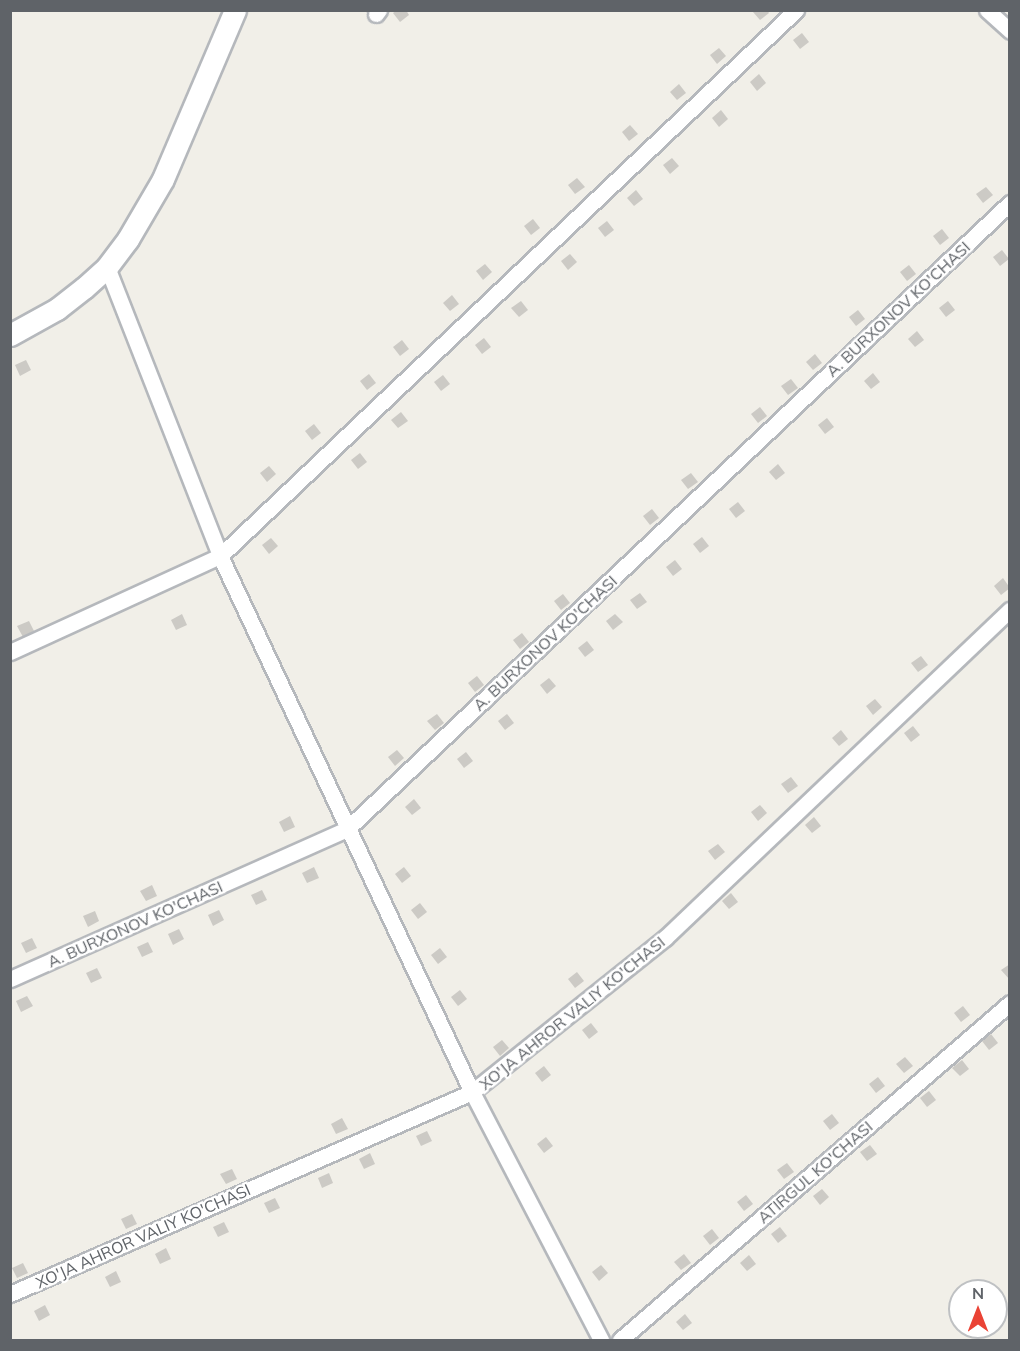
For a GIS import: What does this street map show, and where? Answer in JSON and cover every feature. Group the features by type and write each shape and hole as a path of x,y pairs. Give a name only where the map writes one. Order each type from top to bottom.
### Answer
{"main road":[{"path":"10,334 57,309 107,267 128,239 163,178 236,10"}],"street":[{"path":"10,652 220,556 796,10"},
{"path":"987,10 1010,31"},
{"name":"A. BURXONOV KO'CHASI","path":"10,979 347,829 1010,203"},
{"path":"107,267 220,556 472,1092 601,1341"},
{"name":"XO'JA AHROR VALIY KO'CHASI","path":"10,1294 472,1092 665,938 1010,610"},
{"name":"ATIRGUL KO'CHASI","path":"620,1341 1010,1003"}],"building":[{"path":"397,10 406,10 409,15 400,22 393,13"},
{"path":"767,10 769,13 760,20 753,12"},
{"path":"802,33 809,42 800,49 793,40"},
{"path":"719,48 726,56 717,64 710,55"},
{"path":"759,74 766,83 757,91 750,82"},
{"path":"679,84 686,93 677,100 670,92"},
{"path":"721,110 728,119 719,127 712,118"},
{"path":"630,125 638,134 629,141 622,132"},
{"path":"672,158 679,166 670,174 663,165"},
{"path":"577,178 585,187 575,194 568,185"},
{"path":"986,187 993,195 983,203 976,194"},
{"path":"636,190 643,199 634,206 627,198"},
{"path":"533,219 540,228 531,235 524,226"},
{"path":"607,221 614,230 605,237 598,228"},
{"path":"942,229 949,238 940,245 933,236"},
{"path":"1002,250 1009,259 1000,266 993,257"},
{"path":"570,254 577,262 568,270 561,261"},
{"path":"485,264 492,272 483,280 476,271"},
{"path":"909,265 916,274 907,281 900,272"},
{"path":"452,295 459,304 450,311 443,303"},
{"path":"521,301 528,310 519,317 511,308"},
{"path":"948,301 955,310 946,317 939,308"},
{"path":"858,310 865,319 856,326 849,317"},
{"path":"917,331 924,340 915,347 908,339"},
{"path":"484,338 491,347 482,354 475,345"},
{"path":"402,340 409,349 400,356 393,347"},
{"path":"815,354 822,363 813,370 806,362"},
{"path":"26,360 31,370 20,376 15,365"},
{"path":"873,373 880,382 871,389 864,381"},
{"path":"369,374 376,383 367,390 360,381"},
{"path":"443,375 450,384 441,391 434,382"},
{"path":"791,379 798,388 788,395 781,386"},
{"path":"760,407 767,416 758,423 751,414"},
{"path":"401,412 408,421 398,428 391,420"},
{"path":"827,418 834,427 825,434 818,425"},
{"path":"314,424 321,433 312,440 305,431"},
{"path":"360,453 367,462 358,469 351,460"},
{"path":"778,464 785,473 776,480 769,472"},
{"path":"269,466 276,474 267,482 260,473"},
{"path":"691,473 698,482 688,489 681,480"},
{"path":"738,502 745,511 736,518 729,509"},
{"path":"652,509 659,518 650,525 643,516"},
{"path":"702,537 709,546 700,553 693,544"},
{"path":"271,538 278,546 269,554 262,545"},
{"path":"675,560 682,569 673,576 666,567"},
{"path":"1003,578 1010,588 1001,595 994,586"},
{"path":"640,593 647,602 637,609 630,600"},
{"path":"563,594 570,603 561,610 554,601"},
{"path":"182,614 187,625 176,630 171,620"},
{"path":"615,614 623,622 613,630 606,621"},
{"path":"29,621 34,631 23,637 17,626"},
{"path":"522,633 529,642 520,649 513,640"},
{"path":"587,641 594,650 585,657 578,648"},
{"path":"921,656 928,665 918,672 911,663"},
{"path":"477,676 484,685 475,692 468,683"},
{"path":"549,678 556,686 547,694 540,685"},
{"path":"875,699 882,707 873,715 866,706"},
{"path":"437,714 444,723 435,730 427,721"},
{"path":"507,714 514,723 505,730 498,721"},
{"path":"913,726 920,735 911,742 904,733"},
{"path":"841,730 848,739 839,746 832,738"},
{"path":"397,750 404,758 395,766 388,757"},
{"path":"466,752 473,761 464,768 457,759"},
{"path":"791,777 798,786 788,793 781,784"},
{"path":"414,799 421,808 412,815 405,807"},
{"path":"760,805 767,813 758,821 751,812"},
{"path":"290,816 295,827 284,832 279,822"},
{"path":"814,817 821,826 812,833 805,825"},
{"path":"718,844 725,852 715,860 708,851"},
{"path":"314,867 319,878 307,883 302,873"},
{"path":"404,867 411,876 402,883 395,874"},
{"path":"152,885 157,896 146,901 140,891"},
{"path":"262,890 267,900 256,905 251,895"},
{"path":"731,893 738,902 729,909 722,901"},
{"path":"420,903 427,912 418,919 411,910"},
{"path":"219,910 224,920 213,926 208,915"},
{"path":"95,911 99,921 88,927 83,916"},
{"path":"179,929 184,939 173,945 168,934"},
{"path":"32,938 37,948 26,953 21,943"},
{"path":"148,942 153,952 142,957 137,947"},
{"path":"440,948 447,957 438,964 431,955"},
{"path":"1010,964 1010,980 1001,970"},
{"path":"97,968 102,978 91,983 86,973"},
{"path":"577,972 584,981 575,988 568,979"},
{"path":"460,990 467,999 458,1006 451,997"},
{"path":"27,996 33,1006 21,1012 16,1001"},
{"path":"963,1006 970,1015 961,1022 954,1013"},
{"path":"591,1023 598,1032 589,1039 582,1030"},
{"path":"991,1034 998,1043 989,1050 982,1041"},
{"path":"502,1040 509,1048 500,1056 493,1047"},
{"path":"905,1057 913,1066 904,1073 896,1064"},
{"path":"962,1060 969,1069 960,1076 952,1068"},
{"path":"544,1066 551,1075 542,1082 535,1073"},
{"path":"878,1077 885,1086 876,1093 869,1084"},
{"path":"929,1091 936,1100 927,1107 920,1098"},
{"path":"832,1114 839,1123 830,1130 823,1121"},
{"path":"342,1118 348,1129 336,1134 331,1124"},
{"path":"427,1131 432,1141 421,1146 416,1136"},
{"path":"546,1137 553,1146 544,1153 537,1144"},
{"path":"870,1145 877,1154 867,1161 860,1152"},
{"path":"370,1153 375,1164 364,1169 359,1159"},
{"path":"787,1163 794,1172 784,1179 777,1170"},
{"path":"232,1169 237,1179 226,1184 220,1174"},
{"path":"329,1173 333,1183 322,1188 318,1178"},
{"path":"822,1189 829,1197 820,1205 813,1196"},
{"path":"746,1195 753,1204 744,1211 737,1202"},
{"path":"275,1198 280,1208 269,1213 264,1203"},
{"path":"132,1214 137,1224 126,1229 121,1219"},
{"path":"224,1222 229,1232 218,1237 213,1227"},
{"path":"780,1227 787,1236 778,1243 771,1234"},
{"path":"712,1229 719,1238 710,1245 703,1236"},
{"path":"166,1248 171,1259 160,1264 155,1254"},
{"path":"684,1254 691,1263 681,1270 674,1262"},
{"path":"749,1255 756,1264 747,1271 740,1263"},
{"path":"23,1263 28,1273 17,1278 12,1268"},
{"path":"601,1265 608,1273 599,1281 592,1272"},
{"path":"116,1271 121,1282 110,1287 105,1277"},
{"path":"45,1305 50,1315 39,1321 34,1311"},
{"path":"685,1314 692,1323 683,1330 676,1322"}]}
